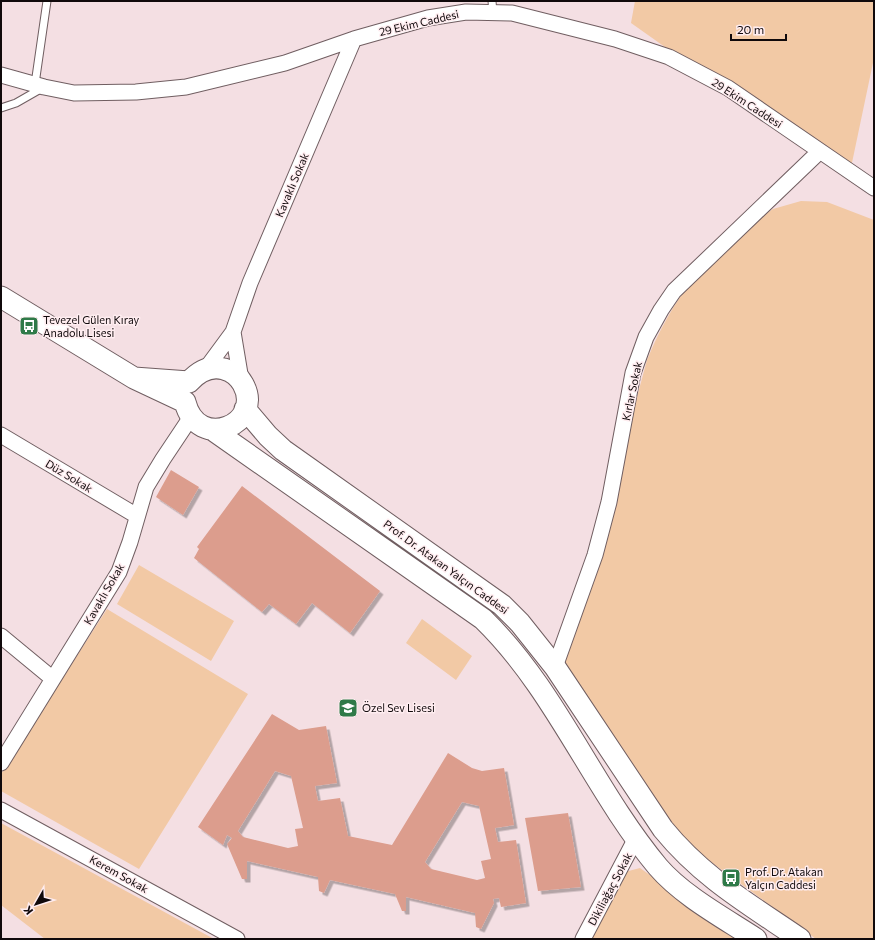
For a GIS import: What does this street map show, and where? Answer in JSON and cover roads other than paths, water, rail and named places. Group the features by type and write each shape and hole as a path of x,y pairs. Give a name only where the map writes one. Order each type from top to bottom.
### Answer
{"main road":[{"name":"Prof. Dr. Atakan Yalçın Caddesi","path":"1,297 188,410 204,428 213,430 464,604 499,635 536,682 636,838 659,868 695,898 756,939"},
{"path":"134,378 197,376 214,368 224,369 233,373 241,380 245,389 247,399 245,409 240,418 233,425 223,429 213,430"},
{"name":"Prof. Dr. Atakan Yalçın Caddesi","path":"245,409 268,436 283,450 502,605 529,633 555,667 664,829 681,851 718,883 800,939"}],"street":[{"name":"29 Ekim Caddesi","path":"1,75 39,86 74,92 136,92 186,87 285,63 354,39 436,17 493,7 512,14 615,39 669,57 728,88 819,152 874,188"},
{"name":"Kavaklı Sokak","path":"233,332 250,283 354,39"},
{"name":"Kırlar Sokak","path":"555,667 596,555 609,502 633,373 646,337 661,310 674,291 819,152"},
{"path":"197,376 233,332"},
{"path":"233,332 241,380"},
{"name":"Kavaklı Sokak","path":"2,760 119,572 130,542 146,488 188,410"},
{"name":"Düz Sokak","path":"1,436 137,516"},
{"path":"1,636 53,679"},
{"name":"Kerem Sokak","path":"1,810 237,939"},
{"name":"Dikiliağaç Sokak","path":"584,939 636,838"}],"lane":[{"path":"1,108 16,103 39,86 47,1"}],"place":[{"name":"Tevezel Gülen Kıray Anadolu Lisesi","path":"29,326"},
{"name":"Özel Sev Lisesi","path":"348,708"},
{"name":"Prof. Dr. Atakan Yalçın Caddesi","path":"731,878"}]}
